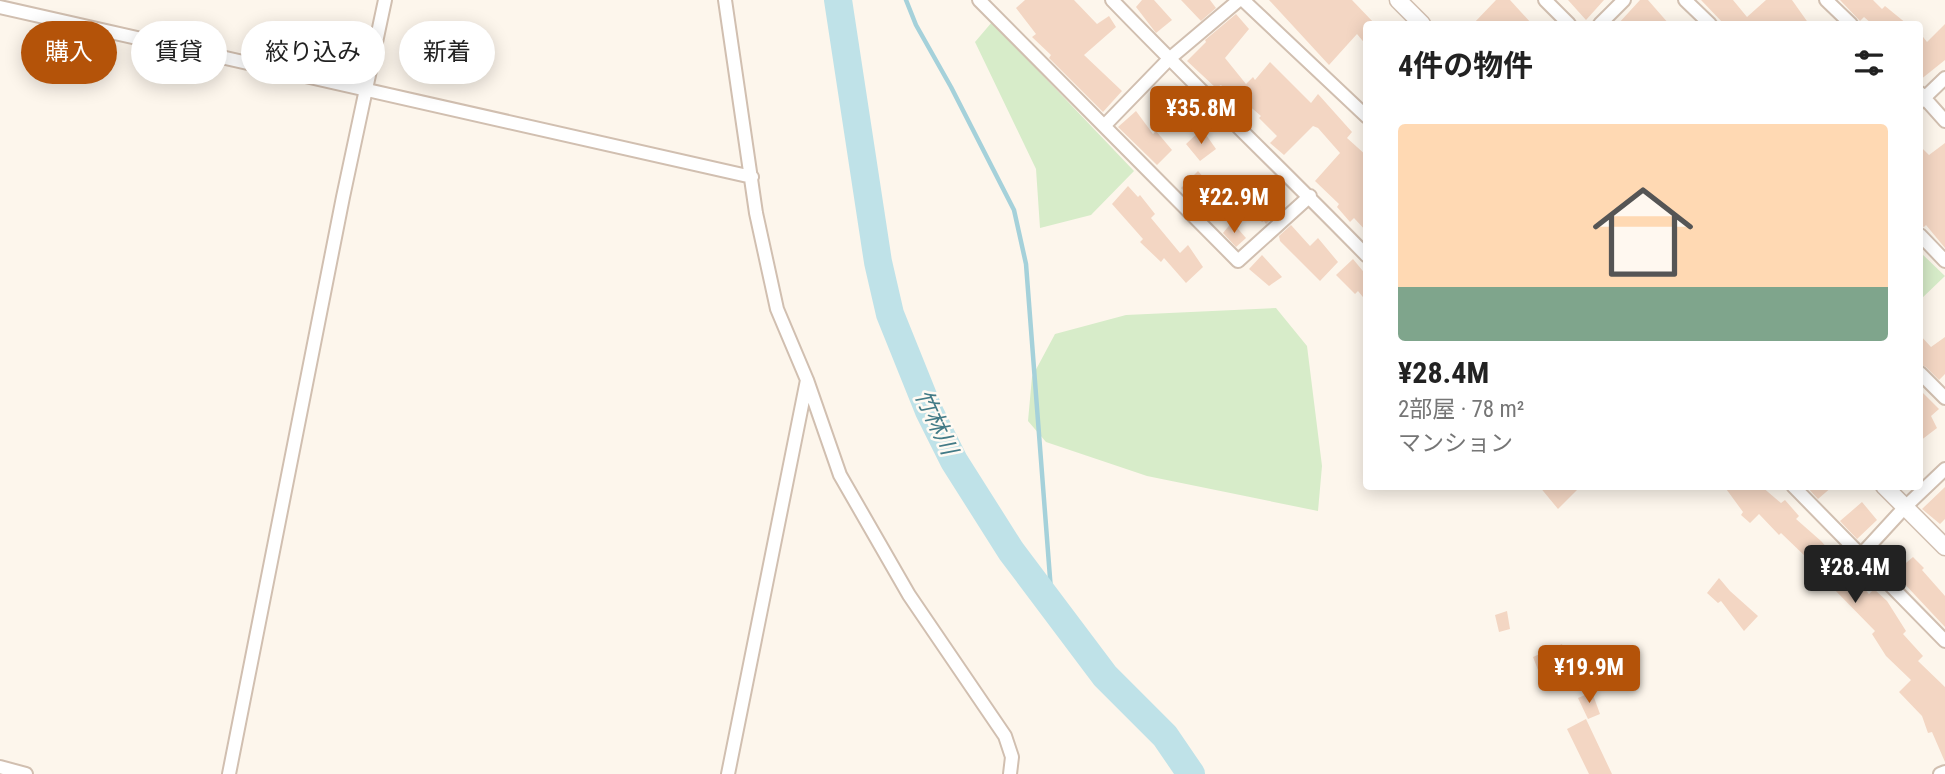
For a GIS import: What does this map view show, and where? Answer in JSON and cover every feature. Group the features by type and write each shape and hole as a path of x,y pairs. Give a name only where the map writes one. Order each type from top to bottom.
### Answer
{"street":[{"path":"229,774 385,0"},
{"path":"725,0 756,213 776,309 807,380 840,475 909,595 1005,736 1012,757 1010,774"},
{"path":"979,0 1238,261 1310,196"},
{"path":"1112,0 1363,252"},
{"path":"1104,126 1169,59 1241,0 1363,113"},
{"path":"1398,0 1419,21"},
{"path":"1545,0 1566,21"},
{"path":"1603,21 1623,0"},
{"path":"1685,0 1707,21"},
{"path":"1826,0 1848,21"},
{"path":"0,7 752,177"},
{"path":"1923,95 1945,78"},
{"path":"1923,99 1945,121"},
{"path":"1923,238 1945,261"},
{"path":"1923,376 1945,398"},
{"path":"728,774 807,380"},
{"path":"1860,556 1945,469"},
{"path":"1797,490 1945,641"},
{"path":"1888,490 1945,547"},
{"path":"0,767 26,774"}],"green space":[{"path":"992,22 1134,171 1091,215 1040,228 1036,169 975,42"},
{"path":"1923,255 1945,276 1923,297"},
{"path":"1276,308 1307,346 1322,466 1318,511 1147,476 1046,442 1028,421 1032,377 1055,334 1126,315"}],"building":[{"path":"1025,0 1074,0 1097,24 1109,16 1116,27 1084,55 1122,91 1103,112 1032,37 1036,34 1016,8"},
{"path":"1142,0 1154,0 1172,20 1156,33 1136,7"},
{"path":"1181,0 1210,0 1216,8 1201,21"},
{"path":"1269,0 1352,0 1372,21 1363,21 1363,41 1357,34 1329,65"},
{"path":"1496,0 1510,0 1529,21 1476,21"},
{"path":"1568,0 1604,0 1586,20"},
{"path":"1640,0 1648,0 1666,21 1621,21"},
{"path":"1701,0 1733,0 1747,17 1766,0 1792,0 1807,21 1721,21"},
{"path":"1840,0 1873,0 1882,9 1885,6 1903,21 1869,21 1864,17 1860,21"},
{"path":"1236,14 1249,29 1225,58 1246,84 1253,77 1255,80 1270,62 1311,103 1318,94 1352,132 1347,138 1363,152 1363,228 1354,218 1350,222 1337,207 1339,204 1315,181 1340,153 1318,128 1313,126 1284,155 1270,143 1277,136 1259,118 1261,116 1232,91 1229,94 1221,85 1216,88 1187,61 1205,40"},
{"path":"1945,24 1945,60 1923,78 1923,37 1927,42"},
{"path":"1136,111 1153,134 1156,131 1172,150 1157,165 1118,127"},
{"path":"1202,129 1216,149 1200,161 1186,144"},
{"path":"1945,143 1945,248 1926,225 1923,227 1923,149 1929,155"},
{"path":"1198,171 1221,197 1208,210 1202,203 1199,206 1181,188"},
{"path":"1243,176 1259,195 1272,181 1283,193 1269,209 1274,216 1266,224 1228,187"},
{"path":"1128,186 1138,197 1140,195 1155,214 1151,218 1180,253 1188,245 1203,267 1186,283 1164,258 1161,262 1140,242 1143,239 1112,204"},
{"path":"1232,222 1246,238 1236,247 1223,233"},
{"path":"1291,225 1310,246 1318,238 1338,262 1320,281 1280,241 1279,236"},
{"path":"1262,255 1282,277 1269,286 1249,269"},
{"path":"1353,259 1363,271 1363,297 1358,291 1355,294 1336,275"},
{"path":"1945,337 1945,374 1939,380 1923,366 1923,338 1931,347"},
{"path":"1923,393 1939,409 1931,416 1937,428 1923,439"},
{"path":"1945,487 1945,519 1940,524 1922,509"},
{"path":"1542,490 1577,490 1558,509"},
{"path":"1727,490 1766,490 1781,503 1785,500 1799,516 1796,519 1821,541 1869,594 1874,589 1887,601 1906,631 1903,634 1923,656 1918,661 1945,687 1945,762 1932,732 1928,733 1922,716 1899,692 1911,680 1886,656 1872,634 1875,631 1830,585 1833,583 1781,533 1779,535 1759,514 1750,523 1741,515 1743,512"},
{"path":"1810,490 1828,490 1818,499"},
{"path":"1862,502 1877,520 1857,539 1840,521"},
{"path":"1913,557 1945,596 1945,627 1899,578 1903,573 1900,568"},
{"path":"1719,578 1758,616 1744,631 1721,601 1718,603 1707,593"},
{"path":"1507,611 1510,629 1499,632 1495,615"},
{"path":"1562,644 1567,660 1538,670 1533,657"},
{"path":"1592,692 1600,714 1588,719 1578,698"},
{"path":"1586,719 1612,774 1589,774 1567,729"}],"waterway":[{"name":"竹林川","path":"838,0 878,262 890,314 929,411 954,461 1011,551 1105,676 1165,736 1191,774"},
{"path":"906,0 916,25 1014,210 1026,264 1052,604"}]}
